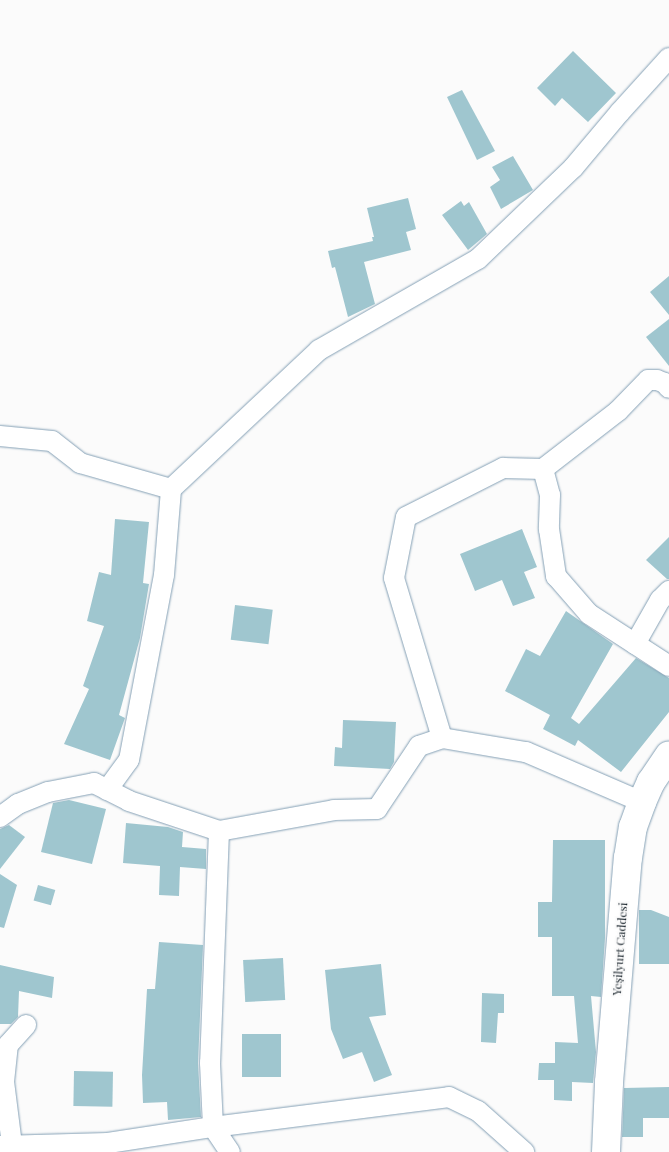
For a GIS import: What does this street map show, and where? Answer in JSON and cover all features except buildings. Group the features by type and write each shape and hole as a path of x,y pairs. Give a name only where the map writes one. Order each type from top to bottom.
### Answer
{"main road":[{"name":"Yeşilyurt Caddesi","path":"606,1152 609,1082 626,875 633,827 651,782 669,755"}],"street":[{"path":"108,790 129,760 164,574 171,489 319,350 478,258 573,168 669,58"},
{"path":"442,738 394,578 406,517 503,468 543,469 618,411 648,380 666,383 669,388"},
{"path":"0,436 52,441 80,463 171,489"},
{"path":"543,469 550,495 549,528 556,576 589,614 669,666"},
{"path":"635,644 660,600 669,591"},
{"path":"0,817 18,804 48,792 94,783 129,801 219,831 334,810 377,809 419,746 442,738 526,752 642,802"},
{"path":"219,831 210,1063 213,1126 230,1152"},
{"path":"26,1025 8,1045 4,1082 6,1146 108,1147 213,1126 450,1097 478,1111 524,1152"}]}
